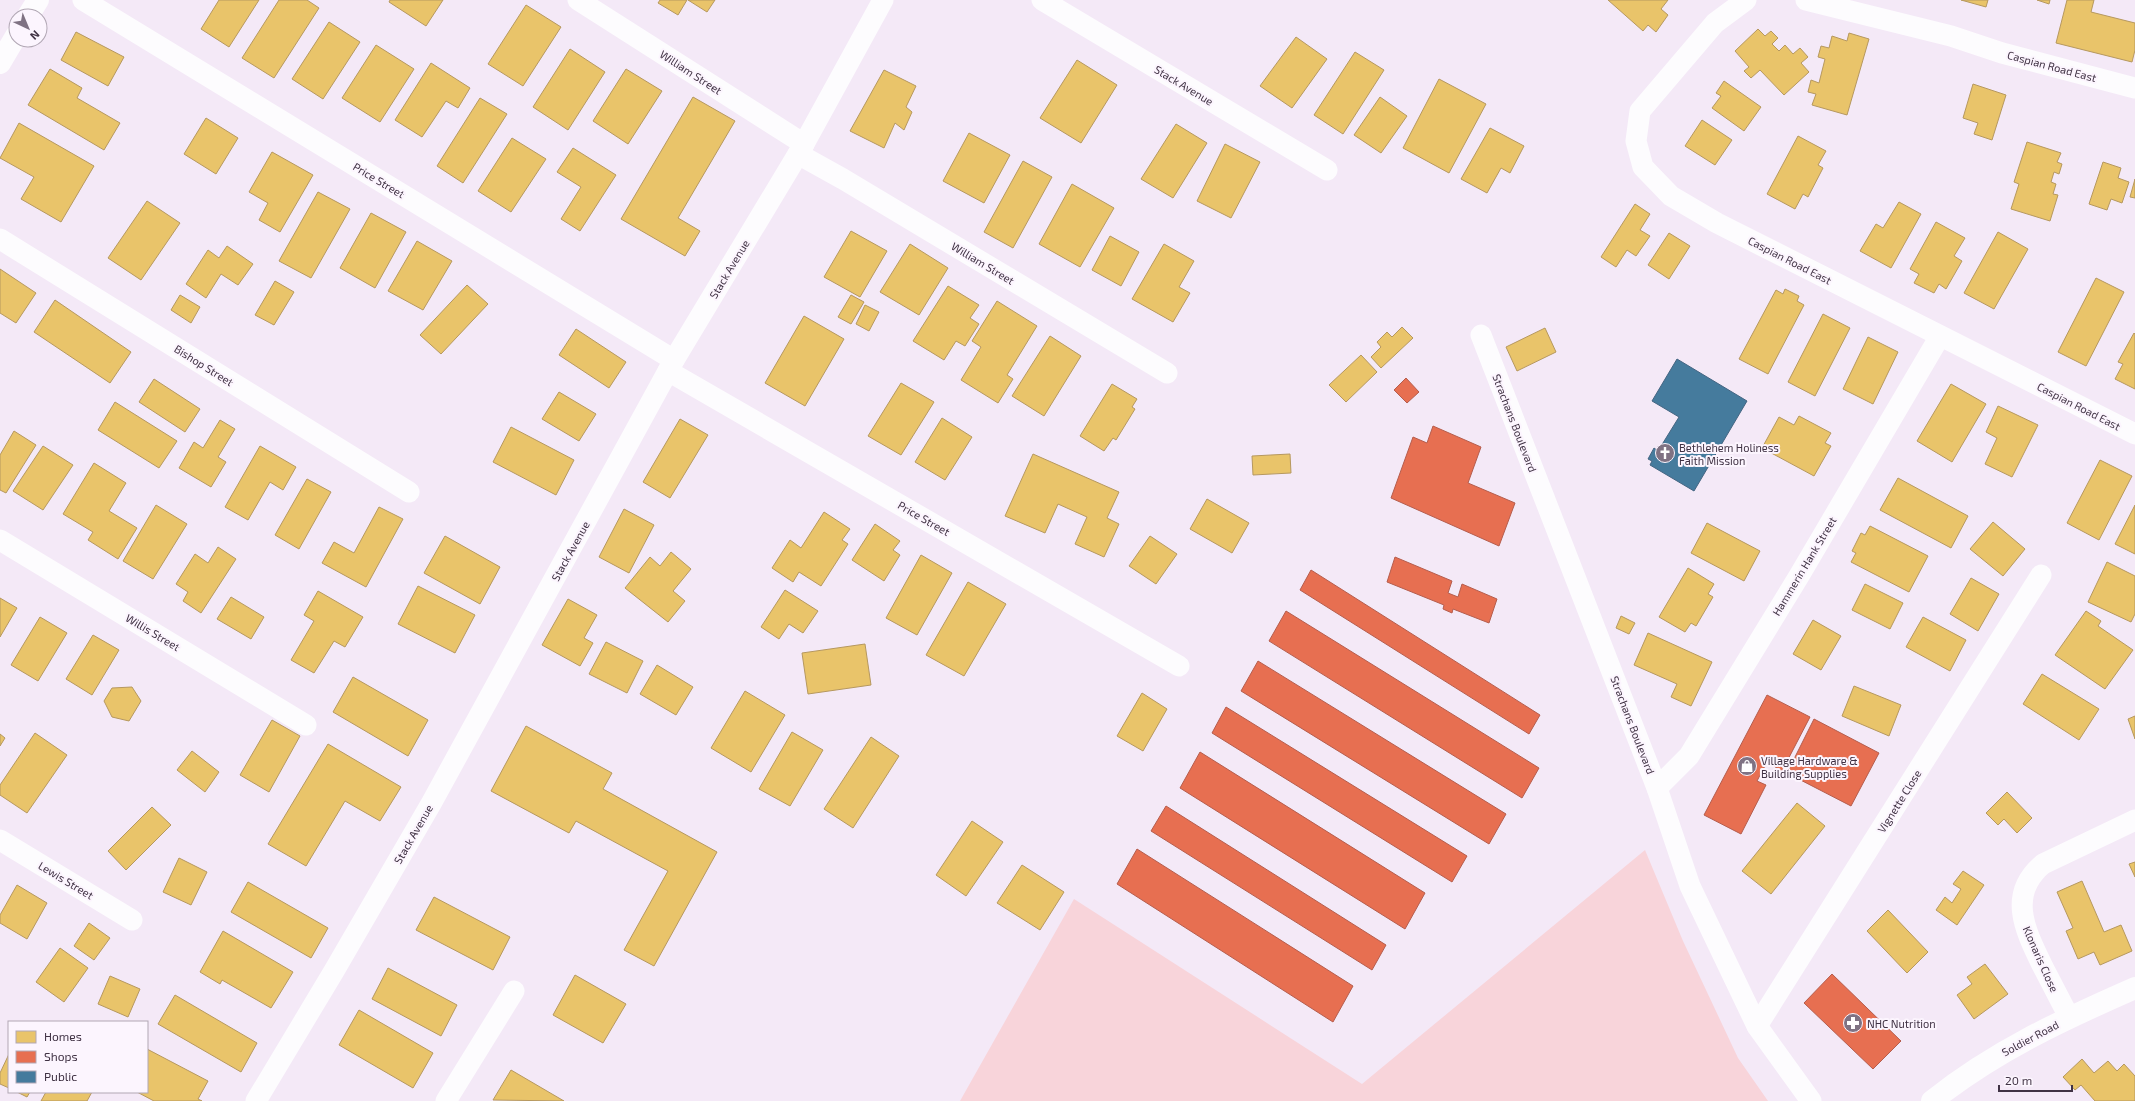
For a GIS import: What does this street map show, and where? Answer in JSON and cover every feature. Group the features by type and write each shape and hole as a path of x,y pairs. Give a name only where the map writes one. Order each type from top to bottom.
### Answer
{"main road":[{"path":"0,63 9,48"},
{"name":"Soldier Road","path":"1932,1101 1987,1061 2021,1041 2069,1017 2135,988"}],"street":[{"name":"Price Street","path":"83,0 671,366 1179,666"},
{"name":"William Street","path":"578,0 844,179 1167,373"},
{"name":"Stack Avenue","path":"256,1101 338,965 432,802 671,366 801,149 883,0"},
{"name":"Stack Avenue","path":"1042,0 1327,170"},
{"name":"Caspian Road East","path":"1746,0 1715,23 1640,111 1636,141 1643,167 1671,196 1717,223 2135,434"},
{"name":"Caspian Road East","path":"1806,0 1951,36 2002,53 2135,88"},
{"name":"Bishop Street","path":"0,239 408,492"},
{"name":"Strachans Boulevard","path":"1481,335 1657,788 1690,886 1757,1026 1811,1101"},
{"name":"Hammerin Hank Street","path":"1657,788 1689,756 1799,576 1940,336"},
{"name":"Willis Street","path":"0,540 306,725"},
{"name":"Vignette Close","path":"1757,1026 2041,576"},
{"name":"Klonaris Close","path":"2069,1017 2026,929 2022,910 2026,884 2033,872 2042,864 2135,820"},
{"name":"Lewis Street","path":"0,840 132,920"},
{"path":"446,1101 514,991"}],"shaded area":[{"path":"1645,850 1683,941 1738,1058 1768,1101 960,1101 1074,899 1362,1084"}],"building: Homes":[{"path":"219,0 259,0 229,47 201,29"},
{"path":"279,0 307,0 319,8 274,78 242,58"},
{"path":"390,0 443,0 426,26 389,2"},
{"path":"660,0 687,0 678,15 658,3"},
{"path":"688,0 715,0 707,12"},
{"path":"1608,0 1668,0 1661,9 1668,15 1656,32 1648,25 1643,31"},
{"path":"1961,0 1988,0 1986,7"},
{"path":"2037,0 2050,0 2049,4"},
{"path":"2067,0 2094,0 2091,12 2135,23 2135,50 2132,62 2056,43"},
{"path":"526,5 561,27 523,86 488,64"},
{"path":"329,22 360,42 323,99 292,79"},
{"path":"1758,29 1765,36 1771,31 1778,38 1772,44 1779,51 1785,45 1793,54 1800,48 1808,57 1801,63 1809,72 1784,95 1760,70 1751,78 1744,71 1749,67 1735,51"},
{"path":"76,32 124,57 108,86 61,60"},
{"path":"1849,33 1869,39 1847,115 1812,105 1816,94 1808,92 1811,80 1819,83 1825,59 1818,57 1821,46 1829,48 1832,36 1847,41"},
{"path":"1296,37 1327,59 1292,108 1260,86"},
{"path":"376,45 414,69 380,122 342,98"},
{"path":"570,49 605,72 568,130 533,107"},
{"path":"1355,52 1384,70 1343,134 1314,115"},
{"path":"1077,60 1117,85 1081,143 1040,118"},
{"path":"431,63 470,88 458,108 446,101 422,137 395,120"},
{"path":"50,69 82,88 77,98 120,123 104,150 28,105"},
{"path":"626,69 662,91 628,144 593,121"},
{"path":"884,70 916,86 906,107 912,112 904,130 895,123 884,148 850,131"},
{"path":"1439,79 1486,104 1449,173 1403,148"},
{"path":"1724,81 1761,107 1744,131 1712,108 1721,96 1716,93"},
{"path":"1973,84 2006,95 1992,140 1974,134 1978,123 1963,118"},
{"path":"693,97 735,121 678,218 700,231 685,256 621,219"},
{"path":"1380,97 1407,116 1381,153 1354,135"},
{"path":"480,98 507,114 463,183 437,166"},
{"path":"206,118 238,138 216,174 184,154"},
{"path":"1702,120 1732,140 1715,165 1685,146"},
{"path":"19,123 94,166 61,222 21,199 34,177 0,158"},
{"path":"1176,124 1207,143 1173,198 1141,179"},
{"path":"1490,128 1524,146 1510,173 1501,168 1487,193 1461,179"},
{"path":"969,133 1010,155 984,203 943,181"},
{"path":"1798,136 1826,151 1818,165 1823,168 1808,197 1803,194 1795,209 1767,194"},
{"path":"512,138 546,159 511,212 478,191"},
{"path":"2027,142 2061,153 2057,162 2062,164 2059,174 2054,172 2051,182 2056,184 2053,194 2058,195 2050,221 2011,209 2019,184 2014,182"},
{"path":"1225,144 1260,162 1231,218 1197,201"},
{"path":"573,148 616,175 580,231 561,219 581,187 557,172"},
{"path":"272,152 313,175 280,232 259,220 268,203 249,192"},
{"path":"1023,161 1052,177 1013,248 984,232"},
{"path":"2103,162 2121,168 2118,178 2129,182 2122,203 2111,199 2107,210 2089,204"},
{"path":"2135,179 2135,198 2130,197"},
{"path":"1072,184 1114,208 1080,267 1039,244"},
{"path":"318,192 350,209 311,278 279,261"},
{"path":"147,201 180,223 141,280 108,258"},
{"path":"1899,202 1921,214 1891,268 1860,251 1876,224 1883,228"},
{"path":"1635,204 1650,214 1640,230 1650,236 1636,256 1627,250 1616,267 1601,257"},
{"path":"371,213 406,232 375,288 340,268"},
{"path":"1936,222 1965,238 1954,256 1962,261 1946,289 1939,284 1934,293 1914,283 1919,274 1910,269"},
{"path":"851,231 887,251 860,297 824,277"},
{"path":"1998,232 2028,249 1994,309 1964,293"},
{"path":"1669,233 1690,246 1669,279 1648,265"},
{"path":"1110,236 1139,252 1121,286 1092,270"},
{"path":"417,241 452,261 423,310 388,291"},
{"path":"910,244 948,268 919,315 880,292"},
{"path":"1164,244 1194,261 1179,287 1190,293 1173,322 1132,299"},
{"path":"227,246 253,264 238,285 221,274 206,298 186,284 208,250 219,258"},
{"path":"0,269 36,293 16,323 0,313"},
{"path":"2096,278 2124,292 2086,366 2058,352"},
{"path":"275,281 294,292 274,325 255,315"},
{"path":"467,285 488,304 441,354 420,335"},
{"path":"948,286 979,305 970,318 979,324 965,346 956,341 944,360 913,341"},
{"path":"1785,289 1799,296 1797,301 1804,305 1768,374 1739,359 1776,290 1783,294"},
{"path":"180,295 200,307 191,323 171,310"},
{"path":"851,295 864,302 851,324 838,317"},
{"path":"55,300 131,352 110,383 34,332"},
{"path":"997,301 1037,326 1007,375 1013,379 998,403 961,380 981,347 972,341"},
{"path":"865,305 879,312 869,331 856,324"},
{"path":"1823,314 1850,328 1815,396 1788,382"},
{"path":"804,316 844,339 805,406 765,383"},
{"path":"1402,327 1413,338 1381,368 1371,357 1381,347 1377,342 1387,332 1392,337"},
{"path":"1545,328 1556,352 1517,371 1506,347"},
{"path":"576,329 626,362 609,388 559,355"},
{"path":"2134,333 2135,389 2115,379 2123,364 2118,362"},
{"path":"1050,336 1081,356 1044,416 1012,396"},
{"path":"1868,337 1898,352 1873,404 1843,389"},
{"path":"1361,355 1377,372 1346,402 1329,385"},
{"path":"154,379 200,409 185,432 139,402"},
{"path":"901,383 934,402 901,455 868,436"},
{"path":"1112,384 1137,399 1132,407 1135,409 1116,440 1113,438 1104,451 1080,436"},
{"path":"1951,384 1986,404 1952,462 1917,441"},
{"path":"559,392 596,414 579,441 542,419"},
{"path":"115,402 177,441 159,468 98,430"},
{"path":"1998,406 2038,425 2012,477 1985,464 1997,438 1986,432"},
{"path":"1799,416 1831,433 1825,443 1831,446 1814,476 1762,448 1779,417 1794,425"},
{"path":"942,418 972,437 945,480 915,462"},
{"path":"680,419 708,435 670,498 643,482"},
{"path":"220,420 235,429 218,457 226,462 211,487 179,468 194,442 203,448"},
{"path":"511,427 574,460 556,495 493,462"},
{"path":"14,431 36,445 6,493 0,490 0,455"},
{"path":"43,446 73,465 43,510 13,491"},
{"path":"260,446 296,467 283,490 270,482 248,520 225,507"},
{"path":"1033,454 1119,492 1107,518 1119,524 1104,557 1075,544 1087,517 1058,504 1045,533 1005,516"},
{"path":"1290,454 1291,473 1253,475 1252,456"},
{"path":"2100,460 2132,476 2099,540 2067,523"},
{"path":"94,463 126,483 109,511 137,528 118,559 88,540 93,532 63,514"},
{"path":"1898,478 1968,516 1951,548 1880,510"},
{"path":"307,479 331,492 299,549 275,535"},
{"path":"1207,499 1249,523 1232,553 1190,529"},
{"path":"156,505 187,524 153,579 123,561"},
{"path":"2135,505 2135,554 2115,544"},
{"path":"379,507 403,519 366,587 322,563 334,542 354,553"},
{"path":"624,509 654,525 629,573 599,557"},
{"path":"824,512 850,529 842,540 848,544 821,586 799,572 793,582 772,568 790,540 801,548"},
{"path":"1993,522 2025,549 2003,576 1970,549"},
{"path":"1707,523 1760,551 1744,581 1691,553"},
{"path":"875,524 900,541 893,550 900,555 884,581 852,560"},
{"path":"1870,526 1928,556 1909,592 1851,562 1856,553 1852,551 1861,533 1865,535"},
{"path":"445,536 500,567 480,604 424,573"},
{"path":"1150,536 1177,554 1156,584 1129,566"},
{"path":"218,547 236,559 201,613 183,601 188,592 176,584 195,554 208,563"},
{"path":"671,552 691,569 673,591 685,601 668,622 625,588 650,557 660,566"},
{"path":"921,555 952,573 917,635 886,618"},
{"path":"2107,562 2135,576 2135,614 2131,622 2088,602"},
{"path":"1688,568 1714,584 1708,594 1713,597 1696,626 1691,623 1685,632 1659,617"},
{"path":"1971,578 1999,594 1978,631 1950,614"},
{"path":"968,582 1006,604 964,676 926,655"},
{"path":"1865,584 1903,603 1890,629 1852,610"},
{"path":"418,586 475,615 455,653 398,624"},
{"path":"785,590 818,611 803,633 789,624 779,639 761,627"},
{"path":"318,591 363,617 345,647 334,641 314,673 291,660 314,621 304,615"},
{"path":"231,597 264,617 251,639 217,619"},
{"path":"0,598 17,608 0,637"},
{"path":"568,599 597,615 584,638 593,643 580,666 542,645"},
{"path":"2086,611 2101,621 2098,626 2133,650 2105,689 2055,655"},
{"path":"1621,616 1635,623 1629,634 1616,628"},
{"path":"40,617 67,633 38,681 11,665"},
{"path":"1923,617 1966,640 1950,671 1906,647"},
{"path":"1813,620 1841,636 1821,670 1793,654"},
{"path":"1648,633 1712,662 1691,706 1671,697 1677,684 1634,665"},
{"path":"93,635 119,650 92,695 66,679"},
{"path":"606,642 643,661 627,693 589,674"},
{"path":"865,644 871,685 808,694 802,653"},
{"path":"657,665 693,687 676,715 640,694"},
{"path":"2042,674 2099,709 2079,740 2023,704"},
{"path":"353,677 428,720 408,756 333,712"},
{"path":"1854,686 1901,705 1889,736 1842,716"},
{"path":"132,687 141,701 129,721 112,717 104,701 112,688"},
{"path":"745,691 785,715 751,772 711,748"},
{"path":"1142,693 1167,709 1143,751 1117,736"},
{"path":"2135,716 2135,739 2128,719"},
{"path":"272,720 300,736 269,792 240,775"},
{"path":"526,726 612,773 603,789 717,852 654,966 624,950 668,871 576,821 569,833 491,791"},
{"path":"792,732 823,750 790,806 759,789"},
{"path":"35,733 67,755 27,813 0,795 0,785"},
{"path":"0,734 5,738 0,746"},
{"path":"871,737 899,756 853,828 824,809"},
{"path":"328,744 401,787 380,821 345,801 306,866 268,844"},
{"path":"192,751 219,772 205,792 177,770"},
{"path":"2007,792 2032,818 2017,833 2004,819 1998,825 1986,813"},
{"path":"1797,803 1825,826 1771,894 1742,871"},
{"path":"152,807 171,825 126,870 108,851"},
{"path":"972,821 1003,842 966,896 936,875"},
{"path":"179,858 207,872 191,905 163,892"},
{"path":"2135,862 2135,877 2129,864"},
{"path":"1022,865 1064,892 1040,930 997,903"},
{"path":"1963,871 1984,885 1957,925 1936,910 1945,897 1952,903 1961,889 1953,884"},
{"path":"2082,881 2104,932 2121,925 2132,951 2100,965 2094,952 2078,959 2066,931 2073,928 2057,892"},
{"path":"248,882 328,928 311,958 231,912"},
{"path":"17,885 47,903 27,939 0,923 0,915"},
{"path":"434,897 510,937 493,970 416,930"},
{"path":"1888,910 1928,952 1907,973 1867,931"},
{"path":"89,923 110,938 94,960 74,946"},
{"path":"223,931 293,972 271,1008 222,980 220,984 200,972"},
{"path":"60,948 88,968 64,1002 36,982"},
{"path":"1985,964 2008,994 1974,1019 1957,995 1972,984 1967,977"},
{"path":"388,968 457,1005 441,1036 372,999"},
{"path":"575,975 626,1004 603,1043 553,1015"},
{"path":"110,976 140,989 128,1017 98,1004"},
{"path":"175,995 257,1043 241,1072 158,1024"},
{"path":"359,1010 433,1053 413,1088 339,1045"},
{"path":"148,1050 208,1081 198,1099 202,1101 154,1101 139,1093 148,1093"},
{"path":"8,1056 8,1088 0,1084 0,1073"},
{"path":"2082,1059 2094,1073 2108,1061 2117,1071 2124,1064 2135,1076 2135,1101 2095,1101 2081,1085 2075,1090 2063,1077"},
{"path":"511,1070 564,1101 493,1100"},
{"path":"19,1093 29,1093 27,1097"},
{"path":"45,1093 91,1093 87,1101 41,1101"}],"building: Shops":[{"path":"1406,378 1419,392 1407,403 1394,390"},
{"path":"1433,426 1481,447 1468,483 1515,503 1499,546 1391,498 1413,437 1427,443"},
{"path":"1395,557 1452,581 1448,593 1458,597 1462,584 1497,599 1489,623 1453,609 1452,613 1443,609 1444,605 1387,582"},
{"path":"1311,570 1540,715 1529,734 1300,590"},
{"path":"1286,611 1539,768 1522,798 1269,641"},
{"path":"1258,661 1506,814 1489,844 1241,691"},
{"name":"Village Hardware & Building Supplies","path":"1767,695 1810,717 1782,771 1767,762 1757,781 1766,785 1741,834 1704,815"},
{"path":"1226,707 1467,856 1452,882 1212,733"},
{"path":"1814,719 1879,753 1851,806 1787,773"},
{"path":"1200,752 1425,893 1405,929 1180,788"},
{"path":"1166,806 1386,945 1372,970 1151,831"},
{"path":"1137,849 1353,986 1333,1022 1117,884"},
{"path":"1832,974 1901,1041 1873,1069 1804,1003"}],"building: Public":[{"path":"1677,359 1747,401 1694,491 1650,465 1652,461 1648,459 1654,448 1658,451 1679,417 1652,401"}],"place":[{"name":"Bethlehem Holiness Faith Mission","path":"1665,453"},
{"name":"Village Hardware & Building Supplies","path":"1747,766"},
{"name":"NHC Nutrition","path":"1853,1023"}]}
